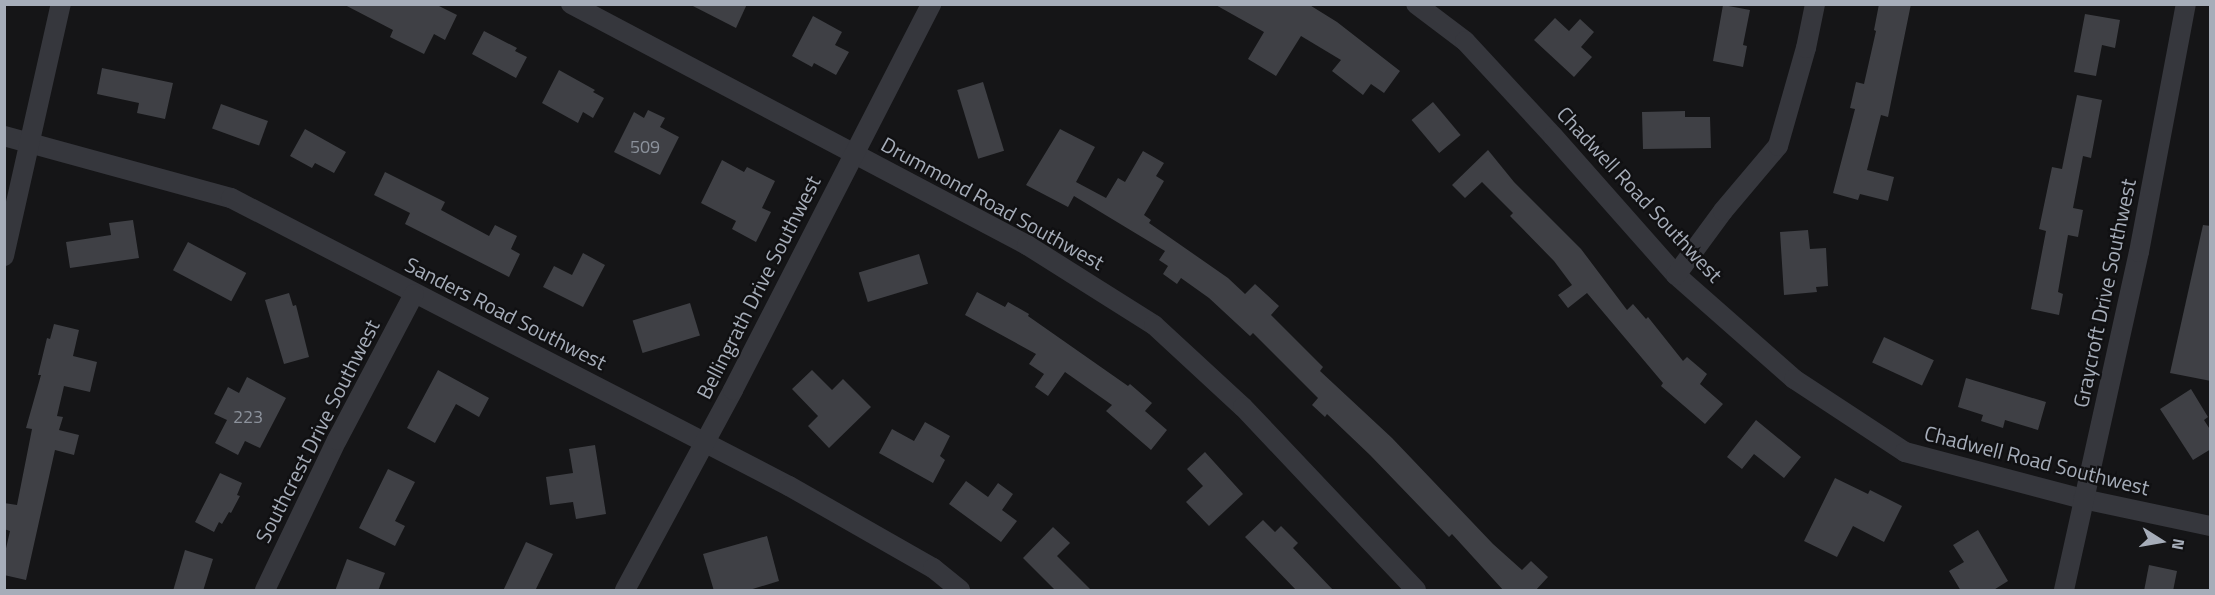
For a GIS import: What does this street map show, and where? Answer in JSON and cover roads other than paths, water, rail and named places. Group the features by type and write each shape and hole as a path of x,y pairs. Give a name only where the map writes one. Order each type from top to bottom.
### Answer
{"street":[{"path":"4,256 61,4"},
{"name":"Drummond Road Southwest","path":"571,4 1027,245 1154,326 1243,407 1416,591"},
{"name":"Bellingrath Drive Southwest","path":"625,591 931,4"},
{"name":"Chadwell Road Southwest","path":"1416,4 1465,41 1676,275 1794,379 1905,452 2083,499 2211,526"},
{"path":"1676,275 1723,210 1778,146 1806,48 1815,4"},
{"name":"Graycroft Drive Southwest","path":"2064,591 2139,252 2186,4"},
{"name":"Sanders Road Southwest","path":"4,136 231,198 313,238 414,294 789,486 933,568 960,591"},
{"name":"Southcrest Drive Southwest","path":"265,591 337,440 414,294"}]}
